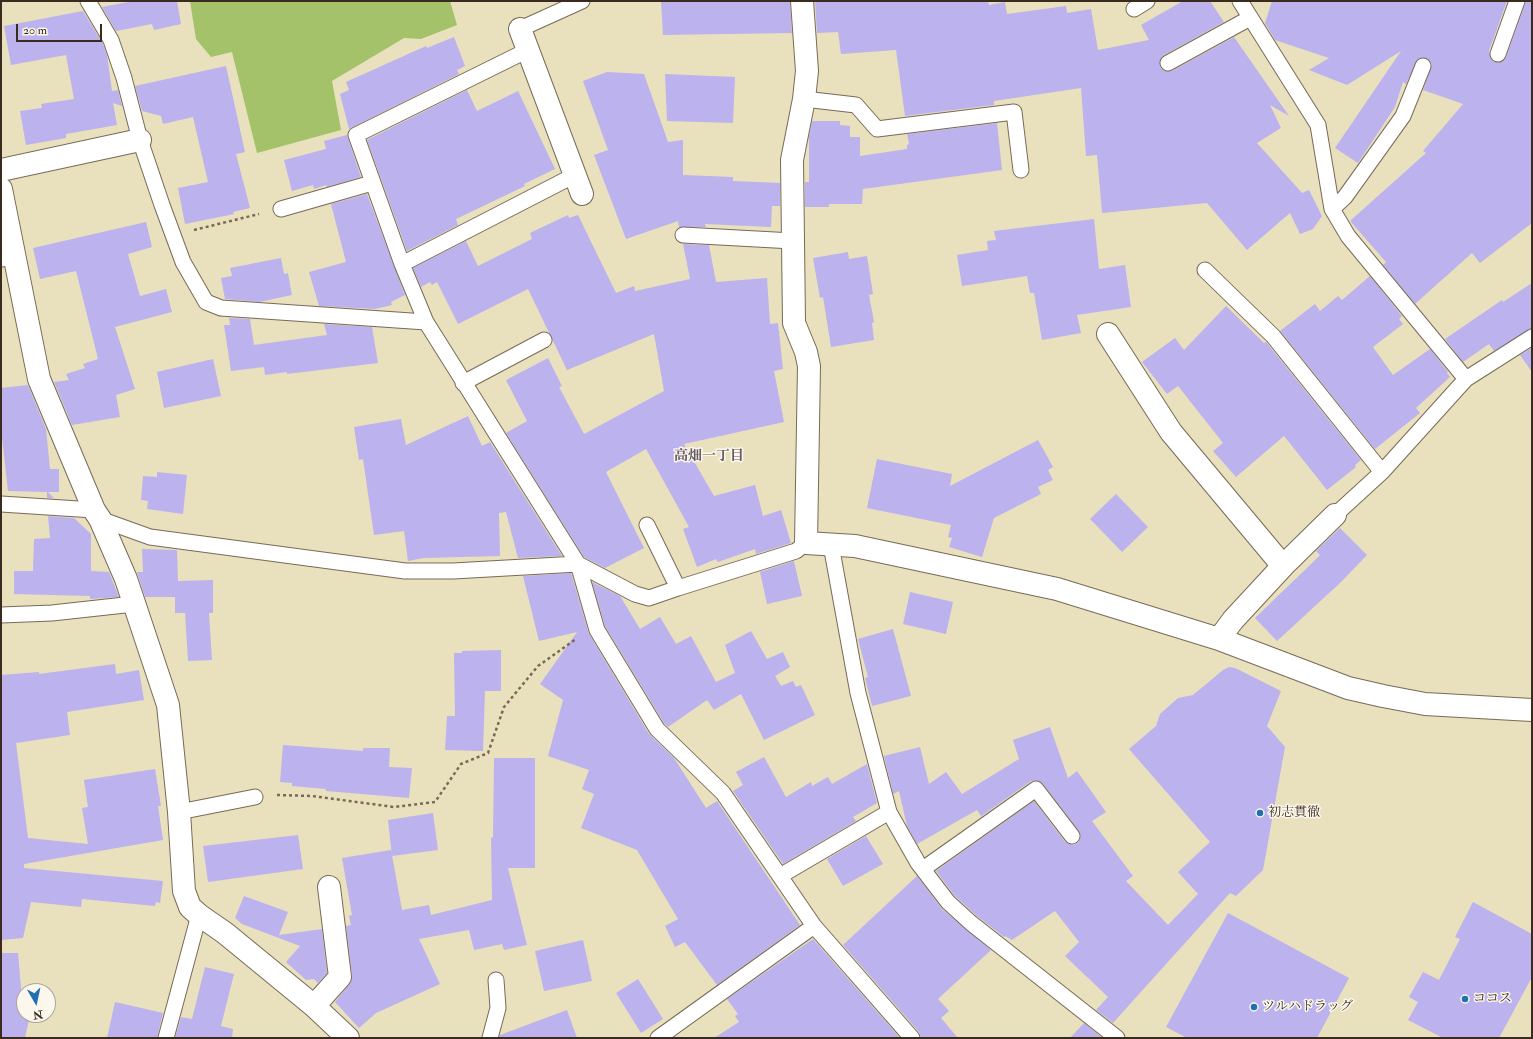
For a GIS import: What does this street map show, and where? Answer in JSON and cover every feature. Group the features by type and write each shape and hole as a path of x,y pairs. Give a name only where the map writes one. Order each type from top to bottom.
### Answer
{"street":[{"path":"802,1 807,71 804,99 792,160 794,323 806,352 809,366 806,543 855,546 899,554 1057,589 1219,639 1348,688 1425,704 1532,710"},
{"path":"520,29 579,184"},
{"path":"1,170 140,140"},
{"path":"1,189 8,258 39,379 134,604 168,704 179,812 184,891 190,907 225,933 314,1006 348,1038"},
{"path":"1108,334 1170,432 1283,566"},
{"path":"1219,639 1233,620 1283,566 1335,515"},
{"path":"314,1006 340,977 329,887"}],"lane":[{"path":"88,1 111,40 124,78 140,140 173,235 183,262 206,302 221,308 426,322"},
{"path":"520,29 582,1"},
{"path":"1134,10 1147,1"},
{"path":"1240,1 1318,125 1332,209 1348,236 1466,379"},
{"path":"1498,54 1517,1"},
{"path":"1168,63 1250,18"},
{"path":"528,50 356,135 402,264 426,322 578,564 597,630 657,729 722,793 814,926 912,1038"},
{"path":"1332,209 1345,197 1403,116 1423,66"},
{"path":"804,99 856,105 877,129 1014,112 1021,170"},
{"path":"281,209 372,183"},
{"path":"402,264 579,184"},
{"path":"683,235 793,241"},
{"path":"1205,270 1273,336 1382,472"},
{"path":"1335,515 1382,472 1466,379 1532,337"},
{"path":"463,383 544,340"},
{"path":"1,504 97,514 150,538 405,571 453,571 578,564 635,594 649,598 796,551 806,543"},
{"path":"647,525 678,588"},
{"path":"831,545 858,693 889,812 923,869 948,902 971,923 1117,1038"},
{"path":"1,615 52,613 134,604"},
{"path":"923,869 1036,789 1072,836"},
{"path":"179,812 255,797"},
{"path":"780,876 889,812"},
{"path":"166,1038 199,915"},
{"path":"658,1038 814,926"},
{"path":"490,1038 498,1008 496,980"}],"path":[{"path":"173,235 281,209"},
{"path":"255,797 284,794 394,807 435,802 461,764 488,754 504,707 538,666 572,642 597,630"}],"green space":[{"path":"190,1 450,1 457,25 421,39 404,38 332,81 341,130 257,153 232,52 211,57 196,39"}],"building":[{"path":"134,1 177,1 181,24 154,30 152,24 116,31 102,7"},
{"path":"661,1 790,1 792,33 663,35"},
{"path":"815,1 988,1 989,5 1005,2 1007,14 1066,6 1067,13 1091,9 1098,50 1149,40 1141,25 1183,1 1210,1 1224,22 1164,55 1160,59 1160,67 1164,71 1172,71 1234,37 1289,116 1270,105 1281,128 1257,143 1302,193 1309,190 1322,216 1313,229 1300,234 1290,213 1247,250 1207,203 1102,213 1097,155 1086,156 1081,88 994,101 994,105 905,116 896,50 841,54 838,32 817,33"},
{"path":"1272,1 1507,1 1489,51 1491,59 1499,63 1506,57 1526,1 1532,1 1532,223 1480,263 1472,253 1415,304 1383,265 1386,262 1350,221 1426,153 1423,151 1463,104 1423,90 1432,64 1426,58 1418,59 1406,84 1403,82 1395,107 1358,163 1335,148 1401,51 1347,85 1309,70 1329,58 1275,40 1265,23"},
{"path":"83,11 103,44 107,55 112,91 118,90 122,106 113,103 117,125 66,134 66,138 26,145 20,111 42,108 41,104 74,99 66,55 11,65 4,26"},
{"path":"454,37 465,66 457,70 459,74 349,129 340,94 349,90 346,82 426,46 427,48"},
{"path":"226,66 245,152 236,154 250,208 233,212 234,214 185,224 178,188 208,182 193,117 163,124 161,116 142,111 135,86"},
{"path":"607,72 644,74 668,142 683,140 683,175 733,177 733,181 780,183 780,206 772,206 771,227 705,224 706,227 679,227 678,221 626,239 594,155 608,150 583,81"},
{"path":"665,74 735,77 733,123 667,121"},
{"path":"467,90 477,111 518,91 555,169 524,184 525,186 456,219 458,225 407,251 367,140"},
{"path":"812,121 840,121 840,125 850,126 850,137 860,137 860,156 907,149 907,145 909,144 907,134 997,123 1002,170 863,189 862,204 829,204 829,207 805,207 805,182 809,182 809,137"},
{"path":"347,135 361,177 327,187 326,185 314,189 313,185 292,191 284,160 326,149 324,141"},
{"path":"367,194 405,295 391,302 392,305 375,309 319,306 309,272 346,262 331,204"},
{"path":"568,215 569,218 578,215 616,293 634,286 635,291 690,279 683,244 709,245 716,282 767,278 770,324 778,323 783,369 774,371 784,422 684,444 714,496 755,485 763,516 781,510 791,543 756,554 755,549 718,562 716,559 697,567 683,529 689,527 646,449 606,472 644,548 605,568 584,557 506,433 527,421 506,380 548,358 562,386 559,387 584,434 664,391 654,334 567,370 528,289 458,324 437,282 432,285 430,282 421,287 413,268 466,241 478,266 532,239 530,233"},
{"path":"1094,219 1099,269 1125,265 1131,307 1077,315 1081,333 1042,340 1034,293 1030,293 1027,276 962,286 957,255 988,250 987,241 996,240 994,231"},
{"path":"146,222 152,247 128,254 140,296 166,289 172,312 115,327 135,389 116,395 120,417 72,425 54,382 69,380 66,374 85,368 83,364 98,359 76,271 40,279 33,248"},
{"path":"848,252 849,259 867,256 873,294 869,295 874,322 872,323 874,340 831,347 823,297 820,298 813,258"},
{"path":"281,258 284,274 288,273 292,295 259,302 225,299 221,278 232,276 230,268"},
{"path":"1370,276 1402,316 1399,319 1403,324 1373,347 1393,375 1430,349 1448,372 1447,373 1450,377 1416,408 1420,413 1375,449 1280,331 1315,304 1320,311 1338,296 1342,300"},
{"path":"1532,283 1532,328 1494,351 1489,344 1463,362 1445,339 1502,300 1503,302"},
{"path":"1226,306 1264,343 1266,342 1361,460 1355,465 1356,467 1327,490 1284,436 1236,477 1213,451 1223,443 1178,386 1167,394 1142,362 1175,338 1184,350"},
{"path":"229,318 250,319 254,345 327,335 324,324 372,327 378,363 287,374 287,372 265,375 264,367 231,371 224,325 230,325"},
{"path":"1532,348 1532,372 1520,355"},
{"path":"213,359 221,396 164,408 157,372"},
{"path":"28,385 46,429 50,469 59,469 59,492 48,492 54,498 47,498 47,492 8,491 1,429 1,388"},
{"path":"468,416 482,446 490,442 562,556 518,558 506,512 499,513 500,556 424,558 408,561 404,531 374,535 363,459 359,460 354,427 401,419 406,445"},
{"path":"1038,440 1053,467 1048,470 1053,480 1038,487 1041,494 994,518 982,557 949,547 952,538 948,537 951,525 867,508 877,459 952,474 950,486"},
{"path":"157,472 187,475 183,514 147,509 148,501 141,500 143,476 157,477"},
{"path":"1116,494 1148,527 1122,552 1090,519"},
{"path":"48,516 74,518 91,534 91,571 109,572 119,597 90,599 90,596 14,594 14,571 33,571 34,539 50,538"},
{"path":"1340,528 1367,555 1340,583 1277,641 1255,618 1320,555 1316,551"},
{"path":"142,549 177,550 178,581 213,580 213,613 209,613 212,660 188,661 185,613 175,613 175,597 145,597 137,572 143,572"},
{"path":"794,561 802,596 767,604 760,572"},
{"path":"571,573 589,634 649,734 674,758 706,808 717,801 800,925 717,985 685,942 675,947 665,926 678,919 637,850 581,828 594,794 582,789 589,770 548,756 563,700 540,684 577,632 539,641 523,576"},
{"path":"592,582 620,596 640,629 660,617 676,644 691,636 716,682 735,673 725,645 751,631 767,659 783,652 790,667 775,676 781,686 793,681 796,687 801,685 815,715 764,740 741,694 714,710 707,700 668,727 664,723 605,626"},
{"path":"910,592 953,602 946,634 903,624"},
{"path":"893,629 911,696 872,706 865,678 868,677 858,639"},
{"path":"501,650 501,691 485,691 483,751 445,750 447,716 455,716 454,653 462,653 462,651"},
{"path":"115,664 116,674 139,670 144,700 67,712 70,735 16,743 28,838 88,844 82,808 88,807 84,780 155,769 161,806 158,806 163,840 24,864 24,868 163,881 160,903 156,902 155,906 82,899 81,907 31,902 23,938 1,940 1,675 39,672 39,674"},
{"path":"1229,667 1235,668 1281,691 1267,726 1285,747 1263,870 1236,896 1230,893 1113,1023 1096,1010 1108,997 1065,956 1079,942 1055,911 1012,940 1005,936 1004,937 977,916 955,896 936,871 1034,801 1065,842 1073,845 1078,843 1080,839 1079,831 1043,784 1039,781 1031,781 980,817 981,816 977,810 917,844 907,826 899,791 893,794 884,756 920,747 929,784 946,772 962,794 1019,759 1013,740 1050,727 1068,778 1077,771 1106,812 1092,821 1133,876 1126,881 1168,925 1198,894 1178,872 1210,842 1129,749 1156,726 1160,714 1178,698 1193,695 1223,670"},
{"path":"283,745 363,751 363,748 390,748 389,767 412,768 409,798 326,791 326,789 292,786 292,783 280,782"},
{"path":"764,757 786,797 811,782 812,786 828,777 832,784 867,764 877,803 853,817 856,821 783,864 733,791 743,785 736,772"},
{"path":"494,758 535,758 535,868 508,868 527,945 504,950 502,944 474,950 469,930 419,939 440,984 376,1013 359,1028 335,1002 349,985 352,976 346,926 351,925 349,916 352,915 342,858 391,850 402,910 429,905 431,915 492,900 491,838 493,837"},
{"path":"433,813 438,850 392,856 388,820"},
{"path":"298,835 303,869 208,882 203,846"},
{"path":"866,836 883,864 843,886 827,859"},
{"path":"917,876 942,909 991,950 938,999 949,1011 941,1018 958,1038 921,1038 919,1032 843,945"},
{"path":"244,896 288,912 279,935 322,929 327,973 318,983 314,979 306,980 286,962 300,946 242,924 235,918"},
{"path":"1473,902 1532,934 1532,977 1499,1038 1443,1038 1408,1020 1418,1002 1409,997 1423,972 1439,980 1460,939 1455,937"},
{"path":"1228,913 1349,978 1317,1038 1187,1038 1166,1027"},
{"path":"813,939 900,1038 714,1038 739,1022 735,1016 738,1014 727,999"},
{"path":"583,940 592,981 544,991 535,951"},
{"path":"1,953 18,953 21,983 16,983 16,1023 28,1023 25,1038 1,1038"},
{"path":"205,967 234,974 221,1026 233,1029 232,1038 175,1038 181,1017 192,1019"},
{"path":"638,979 663,1019 641,1033 616,993"},
{"path":"115,1002 163,1013 157,1038 107,1038"},
{"path":"567,1010 577,1038 499,1038 500,1035"},
{"path":"1084,1023 1101,1037 1070,1038"}],"place":[{"name":"初志貫徹","path":"1260,813"},
{"name":"ココス","path":"1465,999"},
{"name":"ツルハドラッグ","path":"1254,1007"}],"district":[{"name":"高畑一丁目","path":"709,457"}]}
